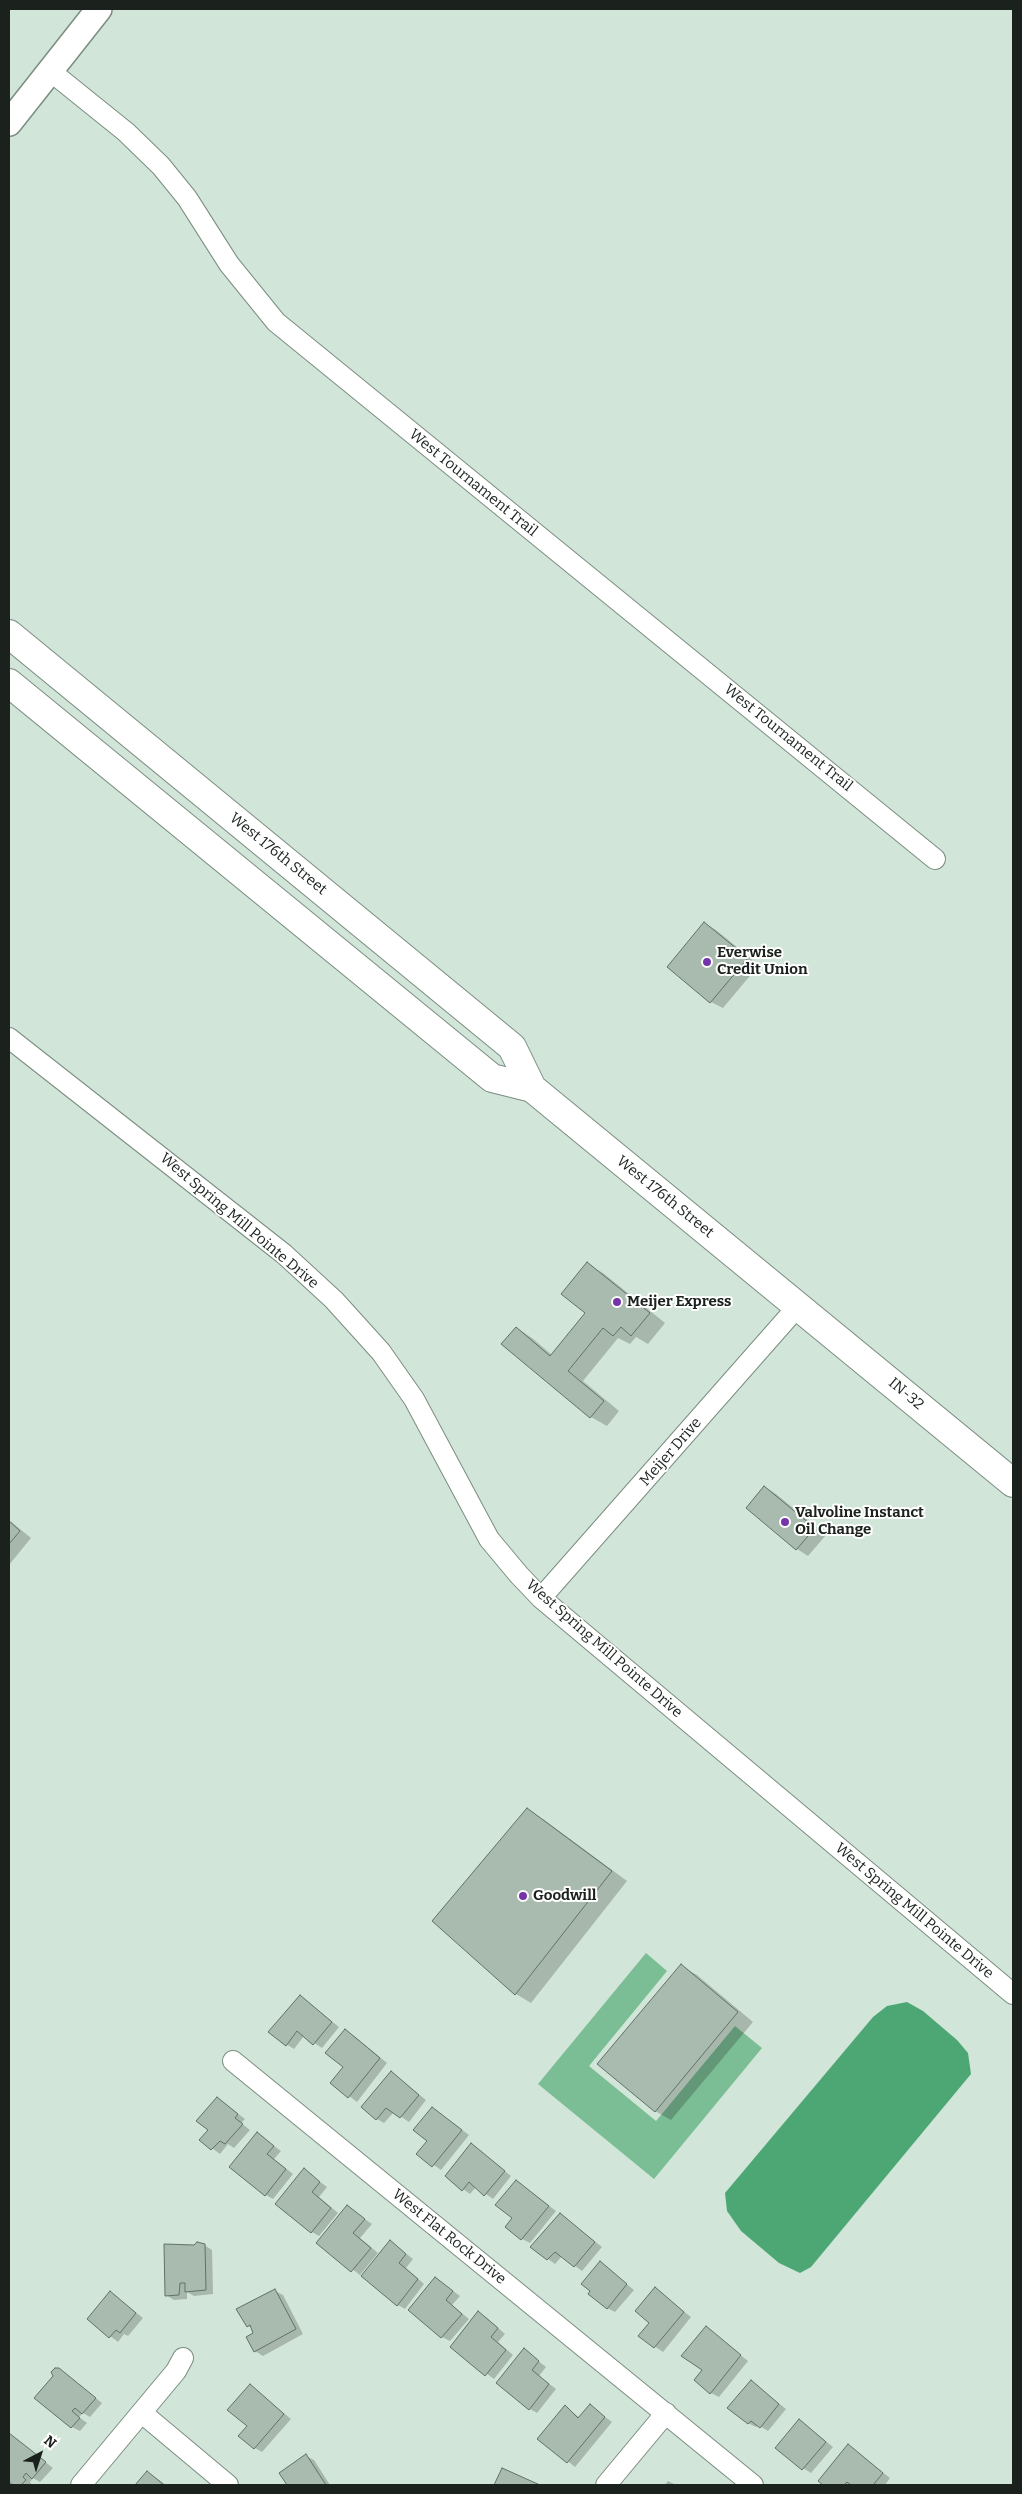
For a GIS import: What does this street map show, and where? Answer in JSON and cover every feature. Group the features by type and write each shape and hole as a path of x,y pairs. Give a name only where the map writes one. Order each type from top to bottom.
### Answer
{"main road":[{"name":"West 176th Street","path":"9,634 512,1046 532,1088"},
{"name":"West 176th Street","path":"9,682 492,1078 532,1088 799,1305"},
{"name":"IN-32","path":"799,1305 1013,1483"}],"street":[{"path":"9,123 99,9"},
{"name":"West Tournament Trail","path":"49,70 126,132 161,166 187,198 229,264 276,322 936,859"},
{"name":"West Spring Mill Pointe Drive","path":"9,1038 284,1254 334,1300 381,1352 414,1399 489,1539 518,1575 541,1598 1013,1994"},
{"name":"Meijer Drive","path":"541,1598 799,1305"},
{"name":"West Flat Rock Drive","path":"233,2061 753,2485"},
{"path":"81,2485 176,2371 182,2358"},
{"path":"142,2413 228,2485"},
{"path":"606,2485 666,2413"}],"shaded area":[{"path":"646,1953 667,1971 589,2066 656,2121 735,2026 762,2048 654,2179 538,2084"},
{"path":"907,2002 923,2011 957,2040 968,2053 971,2074 811,2267 800,2273 779,2263 741,2231 727,2211 725,2193 873,2017 887,2006"}],"building":[{"name":"Everwise Credit Union","path":"704,922 748,958 710,1003 667,967"},
{"path":"587,1262 650,1313 631,1336 621,1327 613,1336 603,1328 568,1371 604,1401 590,1418 501,1344 516,1327 550,1356 585,1313 561,1294"},
{"name":"Valvoline Instanct Oil Change","path":"764,1486 815,1528 796,1550 746,1508"},
{"path":"9,1521 20,1531 9,1544"},
{"name":"Goodwill","path":"527,1808 612,1871 515,1995 432,1921"},
{"path":"681,1964 738,2012 655,2112 597,2064"},
{"path":"300,1995 332,2022 313,2045 297,2031 286,2046 268,2032"},
{"path":"345,2029 380,2058 348,2098 330,2083 343,2067 325,2053"},
{"path":"391,2071 419,2095 400,2118 386,2108 376,2120 361,2107"},
{"path":"217,2097 238,2114 235,2118 243,2124 225,2144 220,2141 211,2150 199,2140 208,2130 196,2121"},
{"path":"432,2107 462,2130 432,2167 416,2154 427,2141 413,2130"},
{"path":"257,2132 274,2146 267,2154 286,2169 265,2196 229,2167"},
{"path":"471,2143 505,2171 484,2196 469,2182 462,2191 445,2176"},
{"path":"304,2168 320,2182 312,2192 331,2208 311,2233 275,2204"},
{"path":"516,2180 549,2206 521,2240 505,2227 512,2218 495,2205"},
{"path":"347,2205 365,2219 353,2233 371,2248 351,2272 316,2243"},
{"path":"560,2213 595,2242 574,2267 555,2252 547,2260 530,2247"},
{"path":"390,2240 406,2254 399,2263 418,2279 397,2306 361,2276"},
{"path":"197,2242 205,2244 206,2290 185,2292 185,2283 180,2283 179,2295 165,2296 164,2244 194,2245"},
{"path":"600,2261 627,2284 607,2309 588,2294 590,2291 581,2284"},
{"path":"435,2277 453,2291 446,2300 462,2314 441,2338 408,2310"},
{"path":"655,2287 684,2312 654,2348 638,2336 649,2323 635,2311"},
{"path":"275,2289 296,2329 254,2352 246,2337 253,2333 250,2325 247,2327 236,2309"},
{"path":"110,2291 136,2313 120,2333 116,2330 109,2338 87,2319"},
{"path":"478,2311 498,2328 491,2337 506,2350 485,2376 450,2347"},
{"path":"706,2326 741,2355 710,2394 694,2380 702,2370 681,2356"},
{"path":"524,2348 539,2361 532,2370 549,2384 529,2410 496,2383"},
{"path":"55,2368 59,2368 96,2398 82,2414 75,2408 72,2411 80,2418 71,2428 34,2398 53,2376 51,2372"},
{"path":"751,2380 779,2404 760,2428 751,2421 748,2424 727,2408"},
{"path":"250,2384 284,2414 254,2449 238,2436 247,2426 227,2410"},
{"path":"590,2404 605,2417 567,2463 537,2439 565,2405 578,2418"},
{"path":"799,2419 826,2442 802,2470 775,2448"},
{"path":"9,2433 46,2462 32,2479 26,2473 23,2477 26,2480 21,2485 13,2485 9,2482"},
{"path":"848,2444 883,2473 873,2485 851,2485 847,2482 844,2485 823,2485 818,2481"},
{"path":"306,2454 326,2485 287,2485 279,2473"},
{"path":"502,2468 540,2485 494,2485"},
{"path":"147,2471 164,2485 135,2485"}],"place":[{"name":"Everwise Credit Union","path":"707,962"},
{"name":"Meijer Express","path":"617,1302"},
{"name":"Valvoline Instanct Oil Change","path":"785,1522"},
{"name":"Goodwill","path":"523,1896"}]}
